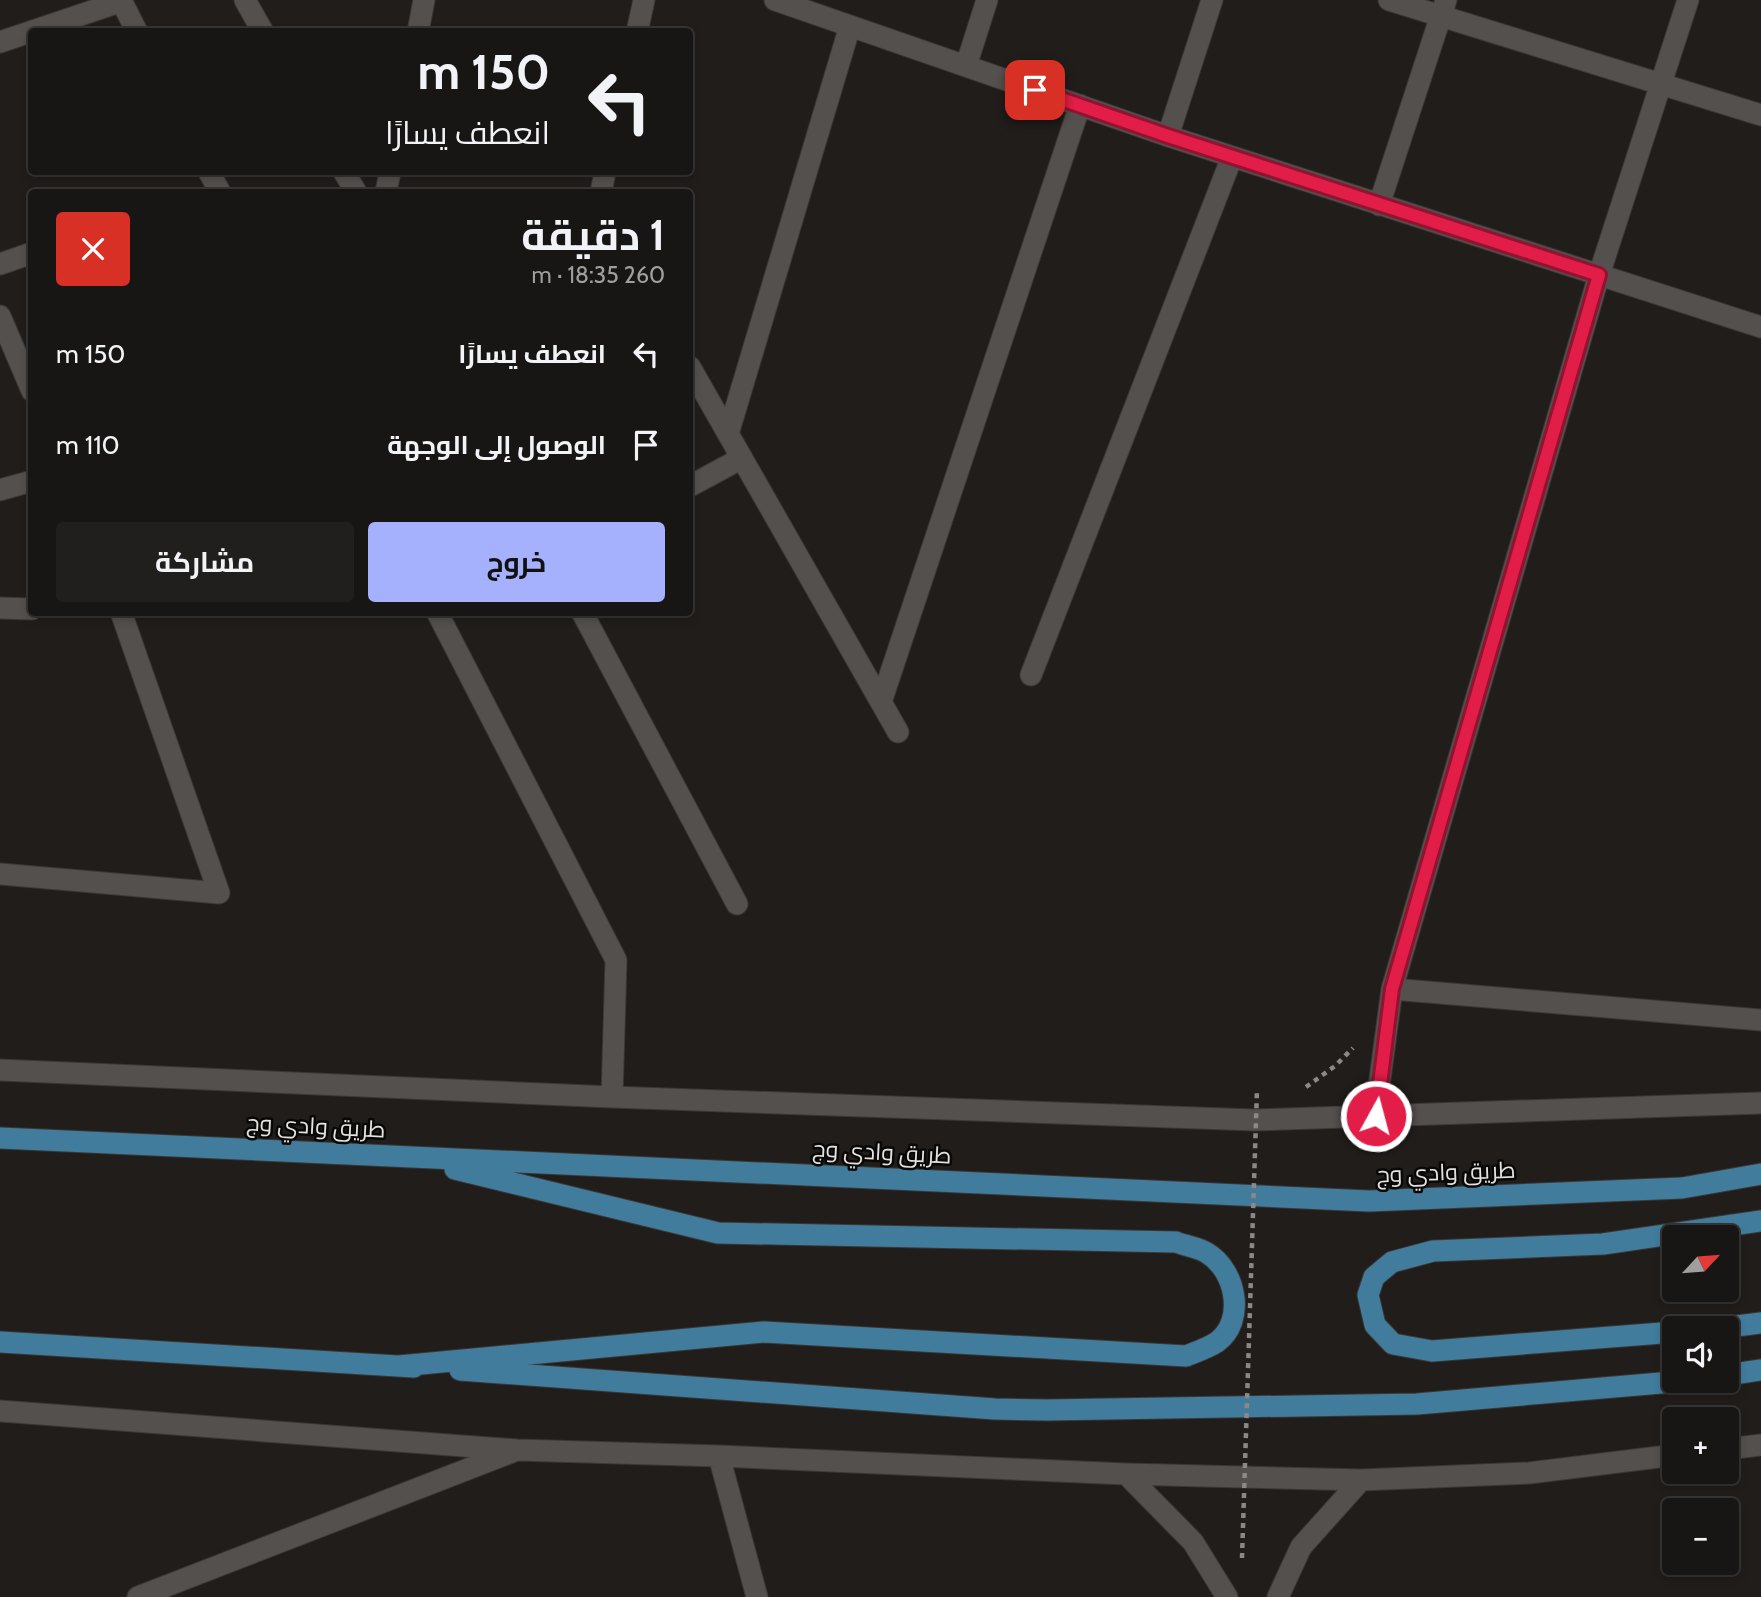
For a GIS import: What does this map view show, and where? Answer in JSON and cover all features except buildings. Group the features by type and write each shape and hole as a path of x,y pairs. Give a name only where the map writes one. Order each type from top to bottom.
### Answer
{"main road":[{"name":"طريق وادي وج","path":"0,1138 1369,1201 1682,1188 1761,1174"},
{"path":"399,1366 764,1332 1186,1356 1217,1342 1232,1322 1235,1298 1224,1269 1207,1252 1176,1242 718,1233 407,1157"},
{"path":"1662,1333 1432,1351 1393,1343 1375,1325 1368,1295 1374,1277 1392,1262 1433,1251 1603,1244 1761,1222"},
{"path":"1739,1326 1761,1323"},
{"path":"0,1342 399,1366 995,1409 1417,1404 1662,1383"},
{"path":"1739,1373 1761,1370"}],"street":[{"path":"245,0 261,28"},
{"path":"419,28 424,0"},
{"path":"638,28 644,0"},
{"path":"775,0 1231,157 1761,327"},
{"path":"966,66 987,0"},
{"path":"1168,136 1212,0"},
{"path":"1389,0 1444,8 1660,84 1761,115"},
{"path":"1376,1116 1392,989 1599,275 1688,0"},
{"path":"41,28 121,1 135,28"},
{"path":"1379,205 1444,8"},
{"path":"728,434 850,26"},
{"path":"0,42 28,33"},
{"path":"881,702 1080,106"},
{"path":"1031,676 1231,157"},
{"path":"0,264 28,254"},
{"path":"0,316 28,382"},
{"path":"693,372 898,732"},
{"path":"693,484 742,458"},
{"path":"0,491 28,482"},
{"path":"0,608 28,609"},
{"path":"0,874 219,892 122,616"},
{"path":"439,616 616,960 612,1097"},
{"path":"584,616 737,904"},
{"path":"1392,989 1761,1020"},
{"path":"0,1070 612,1097 1254,1121 1761,1103"},
{"path":"0,1411 517,1450 1126,1474 1361,1480 1529,1473 1662,1457"},
{"path":"1739,1448 1761,1445"},
{"path":"138,1597 517,1450"},
{"path":"719,1456 757,1597"},
{"path":"1126,1474 1193,1542 1227,1597"},
{"path":"1278,1597 1301,1547 1361,1480"}],"path":[{"path":"1296,1091 1335,1066 1360,1038"},
{"path":"1242,1558 1257,1089 1267,1091"}],"route":[{"path":"1035,90 1168,136 1599,275 1392,989 1376,1116"}]}
